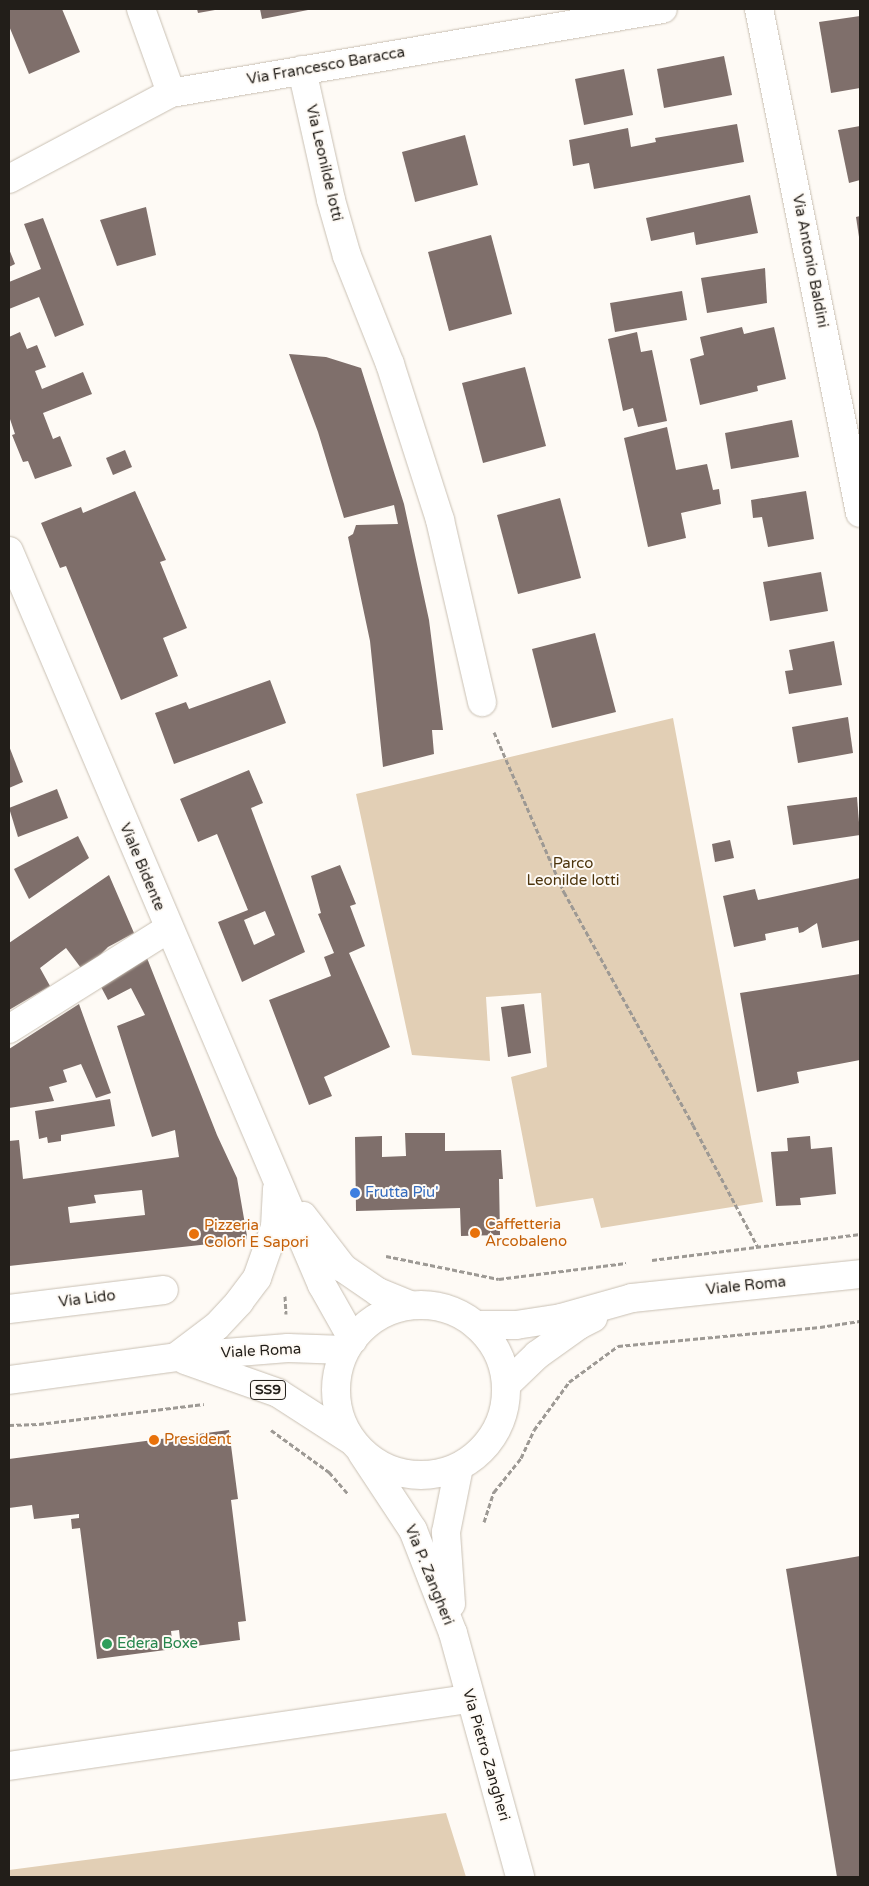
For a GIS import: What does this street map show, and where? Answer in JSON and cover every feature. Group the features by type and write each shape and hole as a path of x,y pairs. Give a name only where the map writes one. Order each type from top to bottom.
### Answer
{"street":[{"path":"141,9 172,93"},
{"name":"Via Francesco Baracca","path":"9,179 172,93 663,9"},
{"name":"Via Antonio Baldini","path":"760,9 860,513"},
{"name":"Via Leonilde Iotti","path":"302,70 331,200 347,256 390,364 440,520 482,702"},
{"name":"Viale Bidente","path":"9,551 168,929 349,1345"},
{"path":"9,1029 168,929"},
{"name":"Viale Bidente","path":"278,1182 343,1268 378,1292 411,1306"},
{"name":"Viale Bidente","path":"176,1357 217,1326 257,1278 276,1227 278,1182"},
{"name":"Viale Roma","path":"476,1325 516,1325 560,1318 632,1298 860,1274"},
{"name":"Via Lido","path":"9,1309 164,1290"},
{"name":"Viale Roma","path":"506,1384 537,1355 579,1325 632,1298"},
{"path":"434,1305 456,1312 476,1325 492,1342 502,1362 506,1384 504,1410 495,1433 479,1453 458,1468 434,1475 408,1475 384,1468 356,1447 338,1412 335,1380 349,1345 362,1328 385,1312 411,1306 434,1305"},
{"name":"Viale Roma","path":"9,1380 176,1357 349,1345"},
{"name":"Viale Roma","path":"176,1357 278,1393 356,1447"},
{"name":"Via P. Zangheri","path":"356,1447 413,1530 453,1633"},
{"name":"Via P. Zangheri","path":"453,1633 446,1532 458,1468"},
{"name":"Via Pietro Zangheri","path":"453,1633 520,1877"},
{"path":"9,1766 470,1700"}],"path":[{"path":"482,702 564,892 758,1247"},
{"path":"643,1261 860,1234"},
{"path":"343,1268 377,1254 499,1279 633,1262"},
{"path":"257,1278 285,1295 322,1285"},
{"path":"446,1532 478,1539 494,1492 521,1458 534,1430 569,1382 618,1346 820,1327 860,1321"},
{"path":"9,1425 39,1424 202,1403 212,1406"},
{"path":"266,1425 286,1443 329,1472 352,1500"}],"green space":[{"name":"Parco Leonilde Iotti","path":"673,718 763,1202 601,1228 593,1198 536,1207 511,1077 547,1067 541,993 486,997 490,1061 412,1055 356,794"},
{"path":"446,1813 466,1877 9,1877 9,1870"}],"building":[{"path":"9,9 62,9 80,52 29,74 9,26"},
{"path":"197,9 215,9 215,10 198,13"},
{"path":"260,9 308,9 308,10 262,19"},
{"path":"860,16 860,88 831,93 819,22"},
{"path":"724,56 732,95 664,108 657,69"},
{"path":"624,69 633,115 584,125 575,79"},
{"path":"737,124 744,162 594,189 589,163 573,166 569,140 628,128 631,147 656,142 655,138"},
{"path":"860,126 860,180 849,183 838,130"},
{"path":"465,135 478,185 415,202 402,152"},
{"path":"750,195 758,233 696,245 694,232 651,241 646,218"},
{"path":"146,207 156,255 117,266 100,220"},
{"path":"860,216 860,237 859,237 856,217"},
{"path":"43,218 84,325 55,337 39,297 9,309 9,282 41,269 24,224"},
{"path":"491,235 512,314 449,331 428,252"},
{"path":"9,249 15,264 9,267"},
{"path":"765,268 767,303 707,313 701,278"},
{"path":"682,291 687,320 615,332 610,303"},
{"path":"742,327 744,334 774,327 786,379 757,386 758,391 700,405 690,359 704,355 700,337"},
{"path":"20,332 27,349 37,345 46,367 35,371 42,389 83,372 92,394 43,413 53,439 60,436 72,466 35,479 28,461 23,462 12,435 15,434 9,416 9,337"},
{"path":"637,332 641,352 652,350 667,421 638,427 633,408 623,411 608,339"},
{"path":"289,354 326,357 361,368 404,504 429,620 443,730 432,730 434,754 383,767 370,641 348,537 353,534 356,525 398,524 394,505 344,518 318,432"},
{"path":"525,367 546,446 483,463 462,383"},
{"path":"792,420 799,457 731,469 725,433"},
{"path":"667,427 676,470 707,464 713,490 719,489 721,504 681,513 686,538 648,547 624,438"},
{"path":"125,450 132,467 113,475 106,458"},
{"path":"135,491 166,560 160,562 187,628 163,638 178,676 121,700 66,566 60,568 41,523 81,507 83,513"},
{"path":"806,491 814,539 768,547 762,517 753,518 751,500"},
{"path":"560,498 581,578 518,594 497,515"},
{"path":"821,572 828,611 770,621 763,582"},
{"path":"595,633 616,712 552,728 532,649"},
{"path":"834,641 842,685 789,694 785,671 793,670 789,650"},
{"path":"270,680 286,723 174,764 155,713 186,702 189,709"},
{"path":"848,717 853,753 798,763 792,727"},
{"path":"9,746 23,782 9,788"},
{"path":"249,770 263,803 251,808 305,952 242,982 218,922 248,910 217,834 198,842 180,799","holes":["265,911 275,935 254,945 244,920"]},
{"path":"57,789 68,818 18,837 9,808"},
{"path":"857,797 860,835 793,845 787,806"},
{"path":"78,836 89,858 29,899 14,869"},
{"path":"730,840 734,858 715,862 712,844"},
{"path":"340,865 356,904 350,906 365,946 349,953 390,1047 324,1077 332,1096 309,1105 269,1000 331,976 324,957 334,953 318,914 321,913 311,876"},
{"path":"109,875 134,933 108,947 94,961 81,968 66,948 40,968 50,986 9,1010 9,943"},
{"path":"860,878 860,940 822,948 817,923 803,932 799,933 798,927 765,934 766,940 734,947 723,896 755,889 758,900"},
{"path":"147,958 217,1135 237,1178 247,1236 246,1240 9,1266 9,1141 19,1140 23,1179 179,1157 175,1130 152,1137 117,1026 145,1015 131,988 108,1000 100,985","holes":["142,1190 145,1215 70,1223 68,1207 96,1203 94,1195"]},
{"path":"860,974 860,1060 797,1072 799,1083 757,1092 740,993"},
{"path":"79,1004 111,1093 96,1098 81,1064 63,1070 67,1082 49,1087 54,1101 9,1108 9,1049"},
{"path":"524,1004 531,1053 508,1057 501,1007"},
{"path":"110,1099 115,1126 61,1135 61,1141 48,1143 47,1137 39,1139 35,1111"},
{"path":"405,1133 445,1133 445,1151 501,1150 503,1179 499,1179 500,1235 461,1236 460,1208 356,1211 355,1137 382,1136 382,1157 406,1156"},
{"path":"810,1136 811,1149 832,1147 836,1194 800,1198 801,1205 776,1206 771,1152 788,1151 787,1138"},
{"path":"229,1430 238,1499 231,1500 246,1621 238,1622 240,1640 181,1648 179,1630 171,1631 173,1649 97,1659 80,1528 72,1529 71,1519 79,1518 79,1514 34,1519 32,1505 9,1508 9,1459"},
{"path":"860,1556 860,1877 837,1877 786,1569"}],"place":[{"name":"Frutta Piu'","path":"355,1193"},
{"name":"Caffetteria Arcobaleno","path":"475,1233"},
{"name":"Pizzeria Colori E Sapori","path":"194,1234"},
{"name":"President","path":"154,1440"},
{"name":"Edera Boxe","path":"107,1644"}]}
